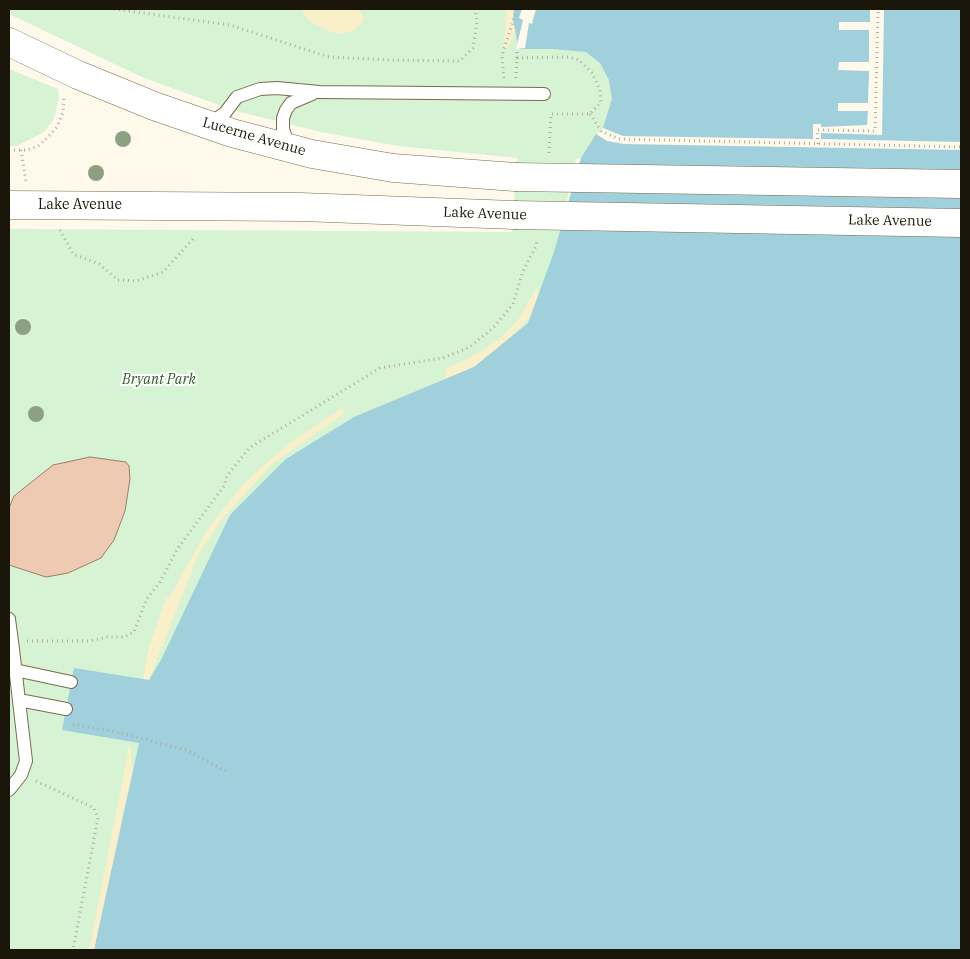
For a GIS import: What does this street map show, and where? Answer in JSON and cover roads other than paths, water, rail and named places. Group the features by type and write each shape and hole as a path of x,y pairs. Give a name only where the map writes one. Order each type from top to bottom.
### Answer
{"main road":[{"name":"Lucerne Avenue","path":"9,42 86,79 201,122 290,148 393,168 515,177 961,184"},
{"name":"Lake Avenue","path":"18,196 514,215 961,222"}],"lane":[{"path":"201,122 216,119 225,113 237,97 246,92 277,88 319,92 544,94"},
{"path":"290,148 283,128 282,118 286,110 291,103 299,98 319,92"},
{"path":"9,620 26,761 21,775 9,790"},
{"path":"15,670 71,682"},
{"path":"19,700 66,709"}],"water":[{"path":"514,9 961,9 961,950 94,950 139,743 62,730 74,668 149,680 161,660 230,515 286,459 354,417 474,367 528,323 554,252 581,158 596,134 603,128 612,99 609,80 600,63 586,52 553,49 519,49 513,20"}],"park label":[{"name":"Bryant Park","path":"159,380"}]}
